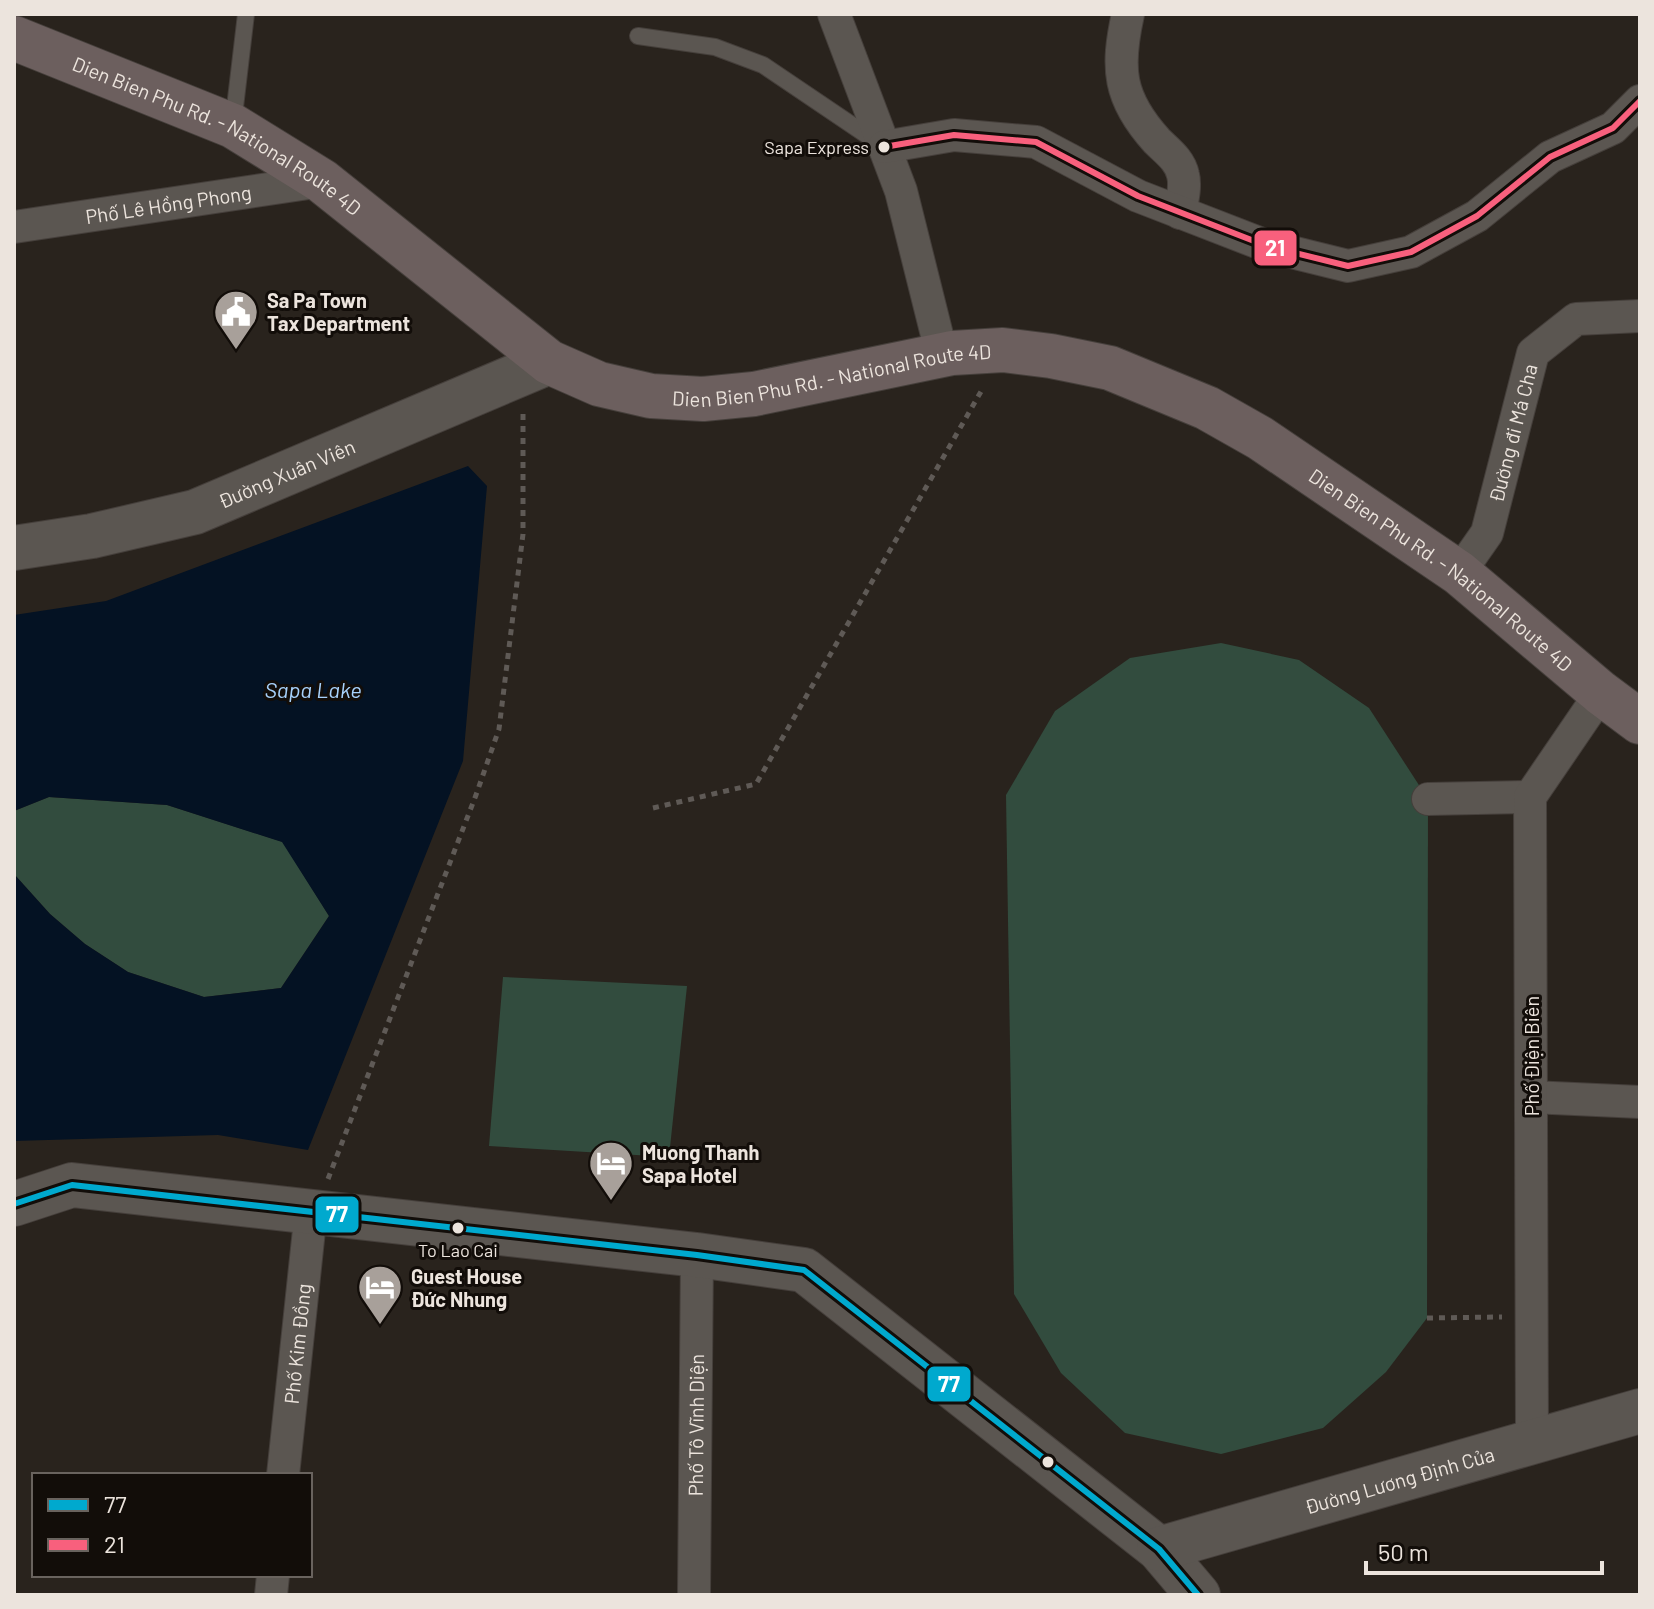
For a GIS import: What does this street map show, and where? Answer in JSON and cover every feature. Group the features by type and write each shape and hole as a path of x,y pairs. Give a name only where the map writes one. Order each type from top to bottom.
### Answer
{"main road":[{"name":"Dien Bien Phu Rd. - National Route 4D","path":"14,38 233,126 322,181 536,367 651,396 703,399 754,394 942,355 1003,350 1110,368 1207,408 1260,438 1459,573 1640,722"},
{"name":"Đường Xuân Viên","path":"14,548 92,536 195,512 536,367"},
{"path":"14,1204 72,1185 312,1195 804,1270 1159,1549 1198,1595"},
{"name":"Đường Lương Định Của","path":"1159,1549 1640,1411"}],"street":[{"path":"834,14 901,191 942,355"},
{"path":"1128,14 1121,46 1120,72 1125,94 1155,138 1176,159 1184,177 1180,213"},
{"path":"884,147 954,135 1036,142 1138,196 1180,213 1267,246 1348,266 1411,252 1477,216 1550,157 1613,128 1640,101"},
{"name":"Phố Lê Hồng Phong","path":"14,227 322,181"},
{"name":"Đường đi Má Cha","path":"1459,573 1487,533 1533,353 1576,319 1640,316"},
{"path":"1428,799 1530,797 1601,693"},
{"name":"Phố Điện Biên","path":"1530,797 1532,1441"},
{"path":"1531,1097 1640,1102"},
{"name":"Phố Kim Đồng","path":"283,1473 312,1195"},
{"name":"Phố Tô Vĩnh Diện","path":"694,1595 697,1255"}],"lane":[{"path":"233,126 246,14"},
{"path":"638,36 715,47 763,65 884,147"}],"path":[{"path":"653,808 756,784 1003,350"},
{"path":"312,1195 328,1179 499,729 523,534 536,367"},
{"path":"1427,1318 1531,1317"}],"green space":[{"path":"1221,643 1299,660 1369,708 1428,799 1427,1318 1386,1372 1323,1428 1221,1454 1125,1433 1061,1373 1014,1294 1006,795 1055,711 1130,658"},
{"path":"49,797 167,805 283,842 329,916 281,988 204,997 128,972 85,944 50,914 14,874 14,811"},
{"path":"503,977 687,986 669,1157 489,1146"}],"water":[{"name":"Sapa Lake","path":"468,466 487,486 463,761 308,1150 218,1135 14,1141 14,874 50,914 85,944 128,972 204,997 281,988 329,916 282,842 167,805 49,797 14,811 14,615 106,601"}],"transit line":[{"name":"21","path":"884,147 954,135 1036,142 1138,196 1267,246 1348,266 1411,252 1477,216 1550,157 1613,128 1640,101"},
{"name":"77","path":"14,1204 72,1185 697,1255 804,1270 1159,1549 1198,1595"}],"place":[{"name":"Sapa Express","path":"884,147"},
{"name":"Sa Pa Town Tax Department","path":"236,351"},
{"name":"Muong Thanh Sapa Hotel","path":"611,1202"},
{"name":"To Lao Cai","path":"458,1228"},
{"name":"Guest House Đức Nhung","path":"380,1326"}]}
